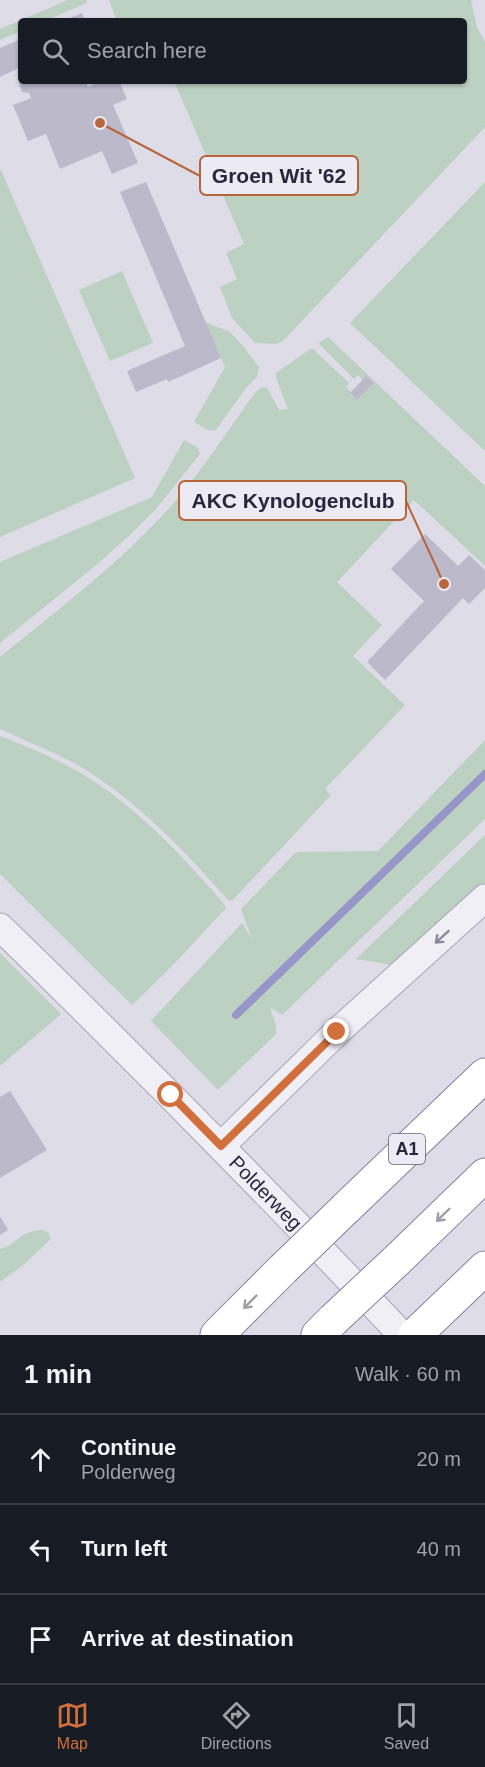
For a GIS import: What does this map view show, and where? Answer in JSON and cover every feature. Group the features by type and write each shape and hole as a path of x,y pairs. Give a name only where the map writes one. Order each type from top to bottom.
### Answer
{"highway":[{"name":"A1","path":"217,1335 485,1075"},
{"path":"326,1327 485,1175"},
{"path":"416,1335 485,1268"}],"street":[{"path":"221,1146 337,1032 485,898"},
{"name":"Polderweg","path":"0,927 108,1031 402,1335"}],"green space":[{"path":"68,0 86,0 87,3 52,18 26,18"},
{"path":"109,0 471,0 477,27 485,42 485,127 283,341 276,344 255,343 232,318 220,287 237,279 226,253 244,244 175,84 467,84 467,18 116,18"},
{"path":"18,21 18,32 0,40 0,29"},
{"path":"0,168 135,478 0,537"},
{"path":"485,182 485,451 350,323"},
{"path":"122,271 153,343 110,361 79,290"},
{"path":"205,322 230,332 259,367 257,377 246,388 216,430 210,430 194,422 225,367"},
{"path":"328,337 485,486 485,566 414,500 337,582 382,625 353,656 405,705 325,789 331,795 232,901 228,900 160,829 123,796 83,768 0,729 0,657 88,585 151,527 193,479 260,388 268,389 279,410 288,409 276,373 313,349 349,383 346,387 357,400 374,383 366,376 363,380 358,375 354,379 320,345 319,343"},
{"path":"184,440 197,447 200,454 156,509 95,566 0,643 0,562 152,497"},
{"path":"0,736 70,767 119,799 175,850 226,908 132,1005 0,874"},
{"path":"485,740 485,819 282,1015 270,1007 276,1034 218,1090 151,1021 242,923 252,939 241,909 294,854 298,852 378,851"},
{"path":"485,835 485,884 392,965 356,959"},
{"path":"0,953 61,1014 0,1066"},
{"path":"40,1230 48,1232 51,1239 23,1265 0,1282 0,1249 27,1233"}],"building":[{"path":"82,13 84,18 70,18"},
{"path":"18,40 18,68 0,77 0,48"},
{"path":"19,84 86,84 88,87 94,84 120,84 127,99 113,105 138,163 112,174 102,151 60,169 46,134 28,141 13,105 31,98 29,93 22,92"},
{"path":"146,182 221,358 168,382 167,379 136,392 127,371 185,346 120,192"},
{"path":"366,376 374,383 357,400 350,393"},
{"path":"425,534 458,566 469,555 485,570 485,588 469,604 463,598 385,680 367,662 424,601 391,569"},
{"path":"10,1091 47,1150 0,1178 0,1097"},
{"path":"0,1216 8,1230 0,1235"}],"waterway":[{"path":"236,1015 485,774"}],"place":[{"name":"Groen Wit '62","path":"100,123"},
{"name":"AKC Kynologenclub","path":"444,584"}],"route":[{"path":"171,1095 221,1146 337,1032"}]}
